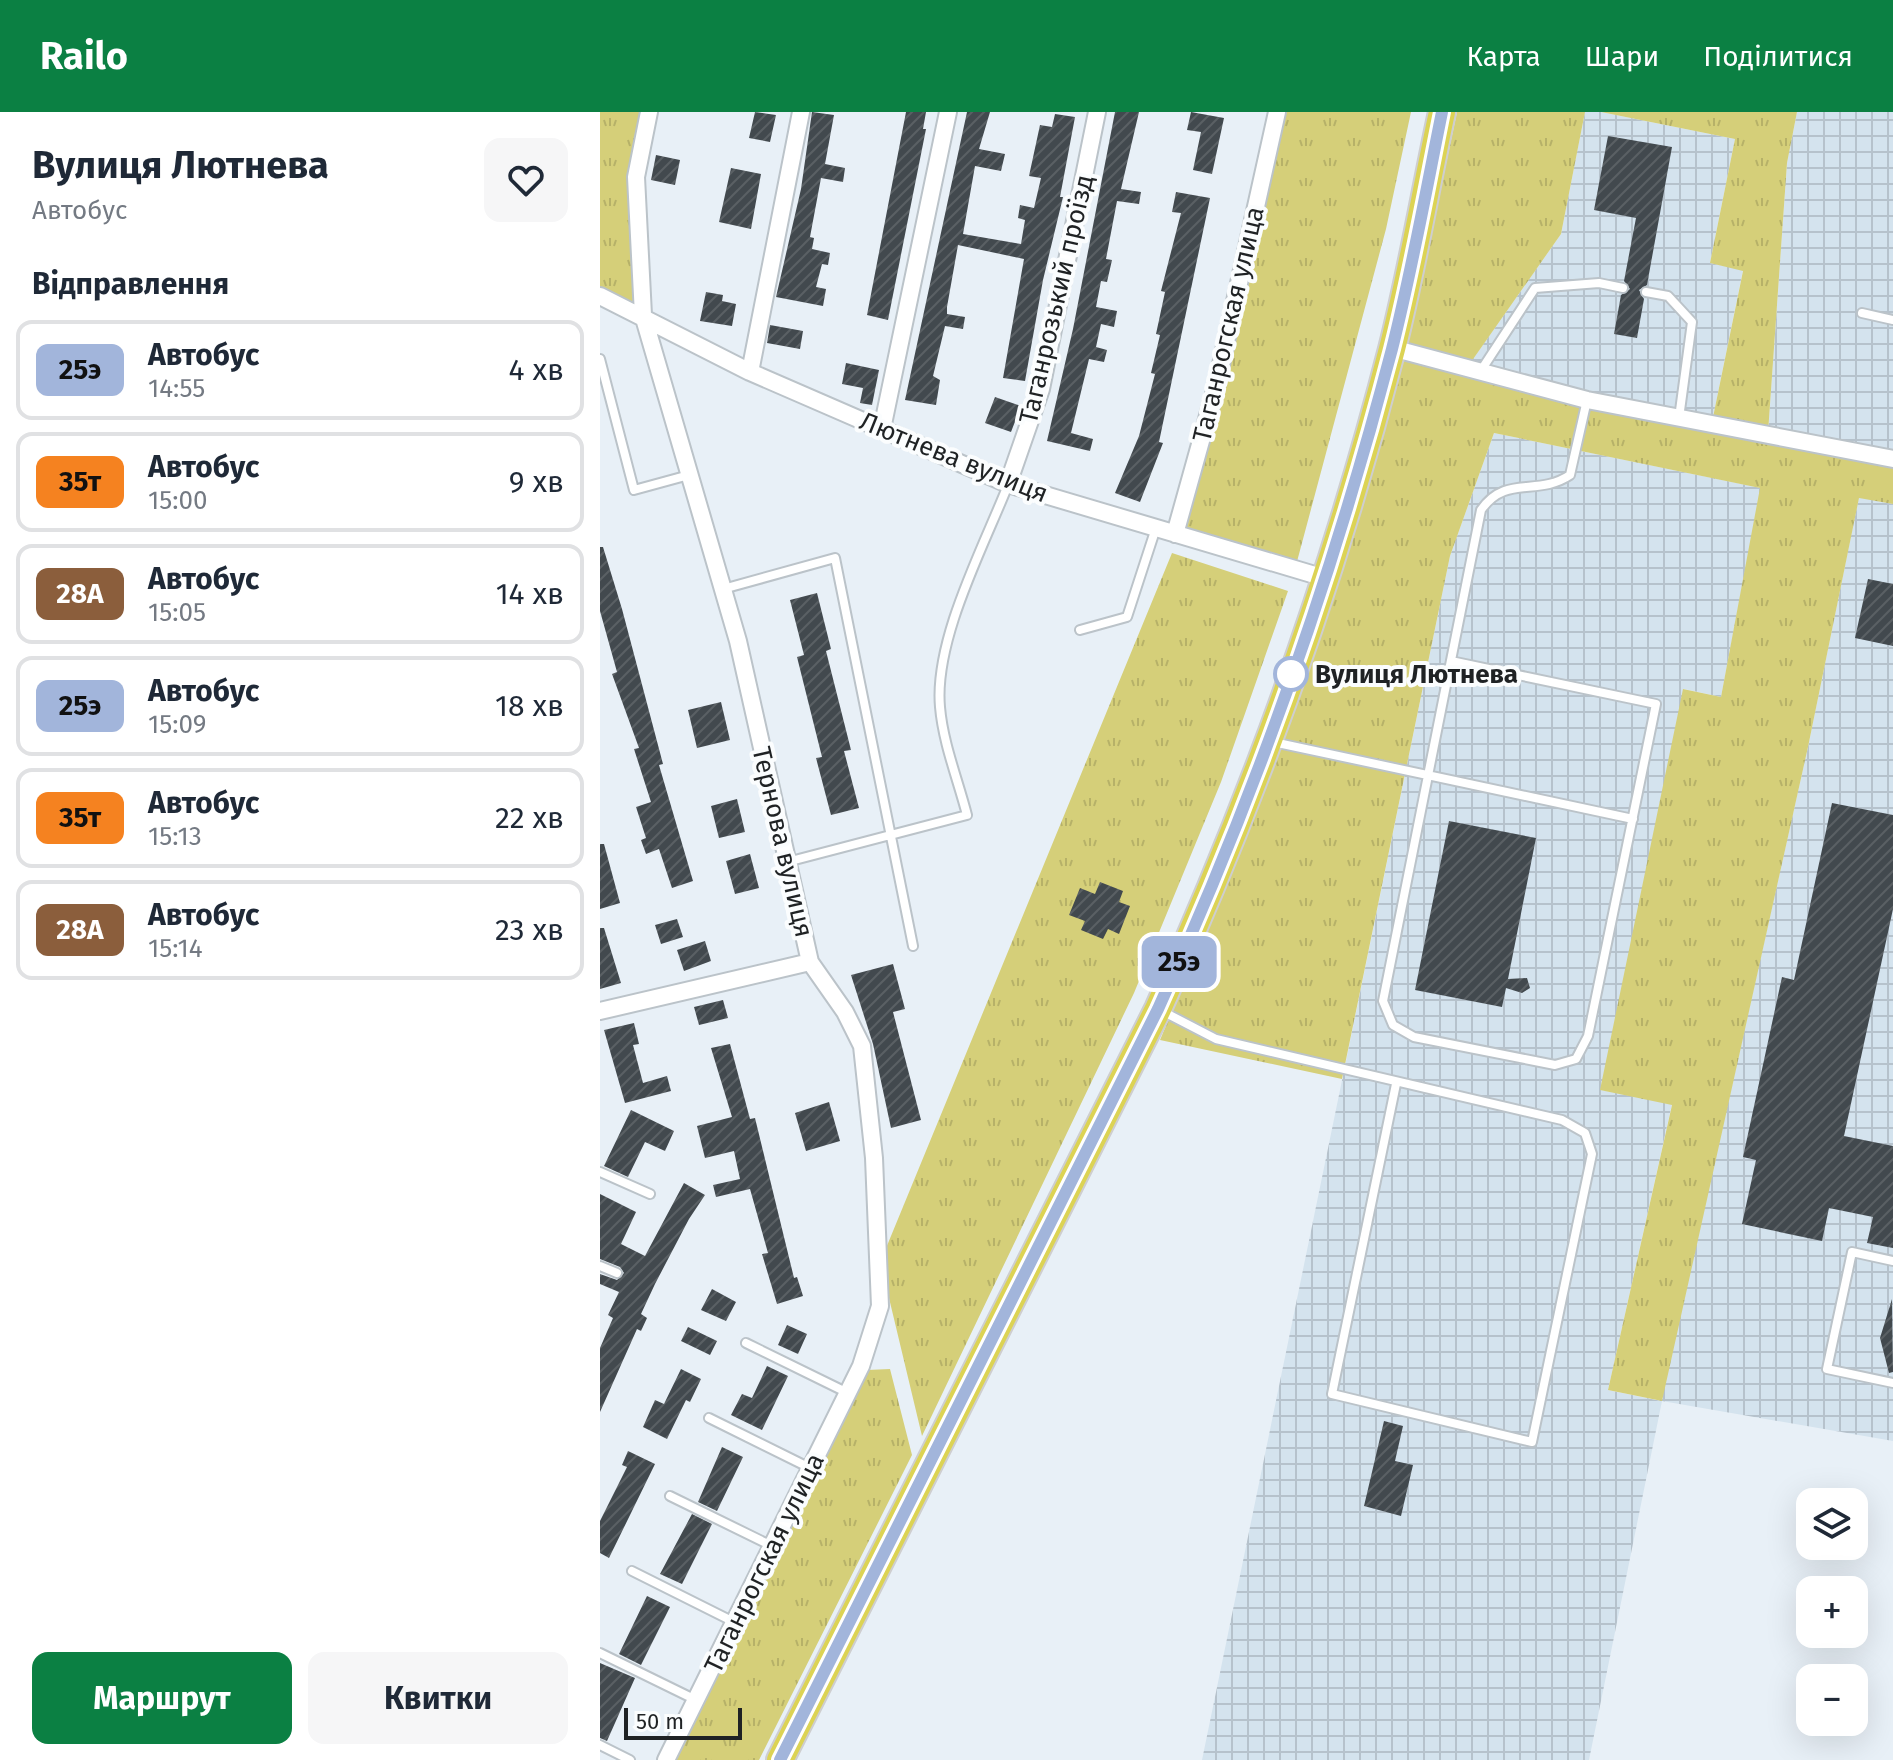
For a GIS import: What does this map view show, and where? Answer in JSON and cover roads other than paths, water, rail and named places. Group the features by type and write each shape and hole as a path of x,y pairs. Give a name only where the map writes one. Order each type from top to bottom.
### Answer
{"highway":[{"path":"780,1760 1158,1009 1213,885 1325,578 1392,348 1442,112"}],"street":[{"name":"Тернова вулиця","path":"649,112 636,177 643,315 738,641 810,962 845,1012 862,1046 869,1094 880,1306 861,1366"},
{"path":"750,372 801,112"},
{"path":"882,429 948,112"},
{"name":"Таганрозький проїзд","path":"1008,484 1041,389 1097,112"},
{"name":"Таганрогская улица","path":"1175,534 1216,387 1277,112"},
{"name":"Лютнева вулиця","path":"600,296 643,315 750,372 1008,484 1325,578"},
{"path":"1392,348 1587,400 1893,459"},
{"path":"600,1011 810,962"},
{"name":"Таганрогская улица","path":"666,1760 861,1366"}],"lane":[{"path":"1480,373 1535,288 1599,283 1623,288"},
{"path":"1646,292 1668,296 1692,322 1678,418"},
{"path":"1862,313 1893,320"},
{"path":"600,359 634,490 689,475"},
{"path":"1451,661 1656,704 1588,1036 1576,1059 1555,1065 1414,1037 1393,1025 1383,1001 1481,510 1491,495 1555,485 1570,475 1587,400"},
{"path":"787,862 967,815 940,709 939,676 946,642 1008,484"},
{"path":"1080,630 1127,617 1156,528"},
{"path":"723,589 835,558 913,946"},
{"path":"1267,741 1633,819"},
{"path":"1158,1009 1216,1039 1396,1084 1562,1120 1585,1133 1592,1154 1532,1442 1332,1394 1396,1084"},
{"path":"600,1172 650,1194"},
{"path":"1893,1261 1852,1252 1827,1369 1893,1383"},
{"path":"600,1266 617,1273"},
{"path":"746,1343 848,1393"},
{"path":"709,1418 810,1468"},
{"path":"670,1496 772,1546"},
{"path":"632,1571 734,1622"},
{"path":"600,1653 696,1700"},
{"path":"600,1745 630,1760"}],"place":[{"name":"Вулиця Лютнева","path":"1291,674"}]}
